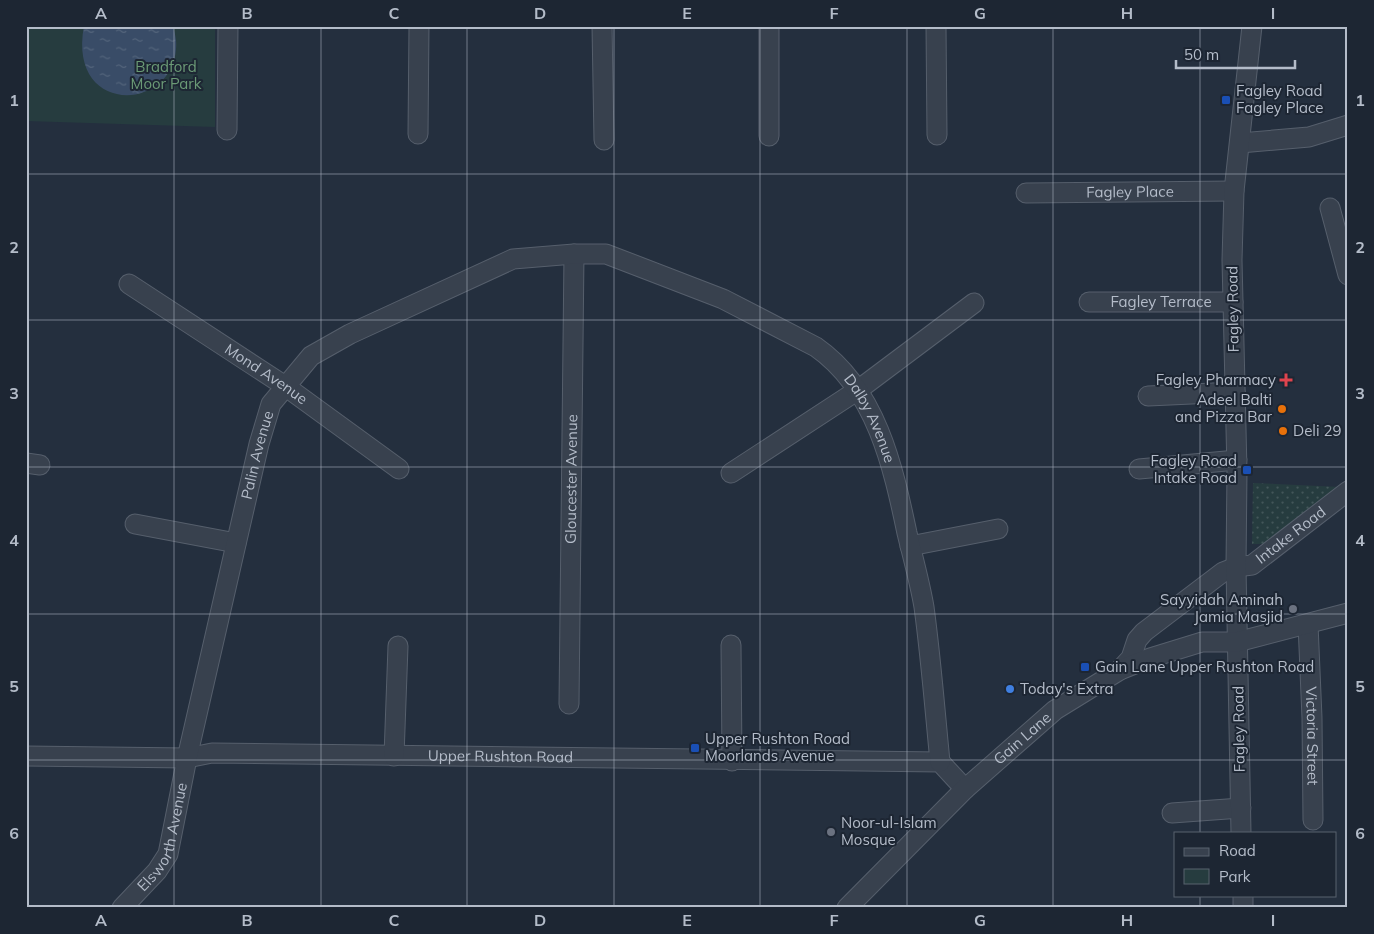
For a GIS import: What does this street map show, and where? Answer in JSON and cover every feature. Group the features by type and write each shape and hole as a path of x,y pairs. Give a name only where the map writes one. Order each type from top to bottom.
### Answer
{"street":[{"path":"227,130 228,26"},
{"path":"418,134 419,26"},
{"path":"602,26 604,140"},
{"path":"769,26 770,136"},
{"path":"936,26 937,135"},
{"name":"Fagley Road","path":"1242,832 1237,642 1237,460 1232,260 1234,191 1252,26"},
{"path":"1240,143 1309,137 1348,125"},
{"name":"Fagley Place","path":"1026,194 1234,191"},
{"path":"1330,208 1348,275"},
{"name":"Palin Avenue","path":"187,758 259,444 271,404 311,356 350,334 513,259 574,254"},
{"name":"Dalby Avenue","path":"574,254 606,254 723,299 816,347 845,373 858,390 879,432 894,475 910,546 923,606 940,762"},
{"name":"Gloucester Avenue","path":"570,704 574,254"},
{"name":"Mond Avenue","path":"129,284 285,386 399,469"},
{"name":"Fagley Terrace","path":"1089,302 1233,302"},
{"path":"731,473 858,390 974,303"},
{"path":"1148,396 1235,392"},
{"path":"1138,469 1237,460"},
{"name":"Intake Road","path":"1120,670 1131,658 1138,640 1144,632 1223,572 1252,564 1348,491"},
{"path":"135,524 236,543"},
{"path":"910,546 998,529"},
{"name":"Gain Lane","path":"848,908 965,789 1055,710 1120,670 1150,658 1202,642 1237,642 1348,613"},
{"name":"Victoria Street","path":"1308,624 1313,820"},
{"path":"731,645 732,761"},
{"path":"394,756 398,646"},
{"name":"Upper Rushton Road","path":"26,756 187,758 212,753 732,761 940,762"},
{"name":"Elsworth Avenue","path":"122,908 157,871 168,854 187,758"},
{"path":"940,762 965,789"},
{"path":"1172,813 1241,808"}],"green space":[{"name":"Bradford Moor Park","path":"26,26 215,26 215,127 26,121"},
{"path":"1253,483 1341,487 1265,544 1252,544"}],"water":[{"path":"84,26 173,26 176,49 170,70 157,85 140,93 122,95 104,89 90,76 83,55"}],"place":[{"name":"Fagley Road Fagley Place","path":"1226,100"},
{"name":"Fagley Pharmacy","path":"1286,380"},
{"name":"Adeel Balti and Pizza Bar","path":"1282,409"},
{"name":"Deli 29","path":"1283,431"},
{"name":"Fagley Road Intake Road","path":"1247,470"},
{"name":"Sayyidah Aminah Jamia Masjid","path":"1293,609"},
{"name":"Gain Lane Upper Rushton Road","path":"1085,667"},
{"name":"Today's Extra","path":"1010,689"},
{"name":"Upper Rushton Road Moorlands Avenue","path":"695,748"},
{"name":"Noor-ul-Islam Mosque","path":"831,832"}]}
